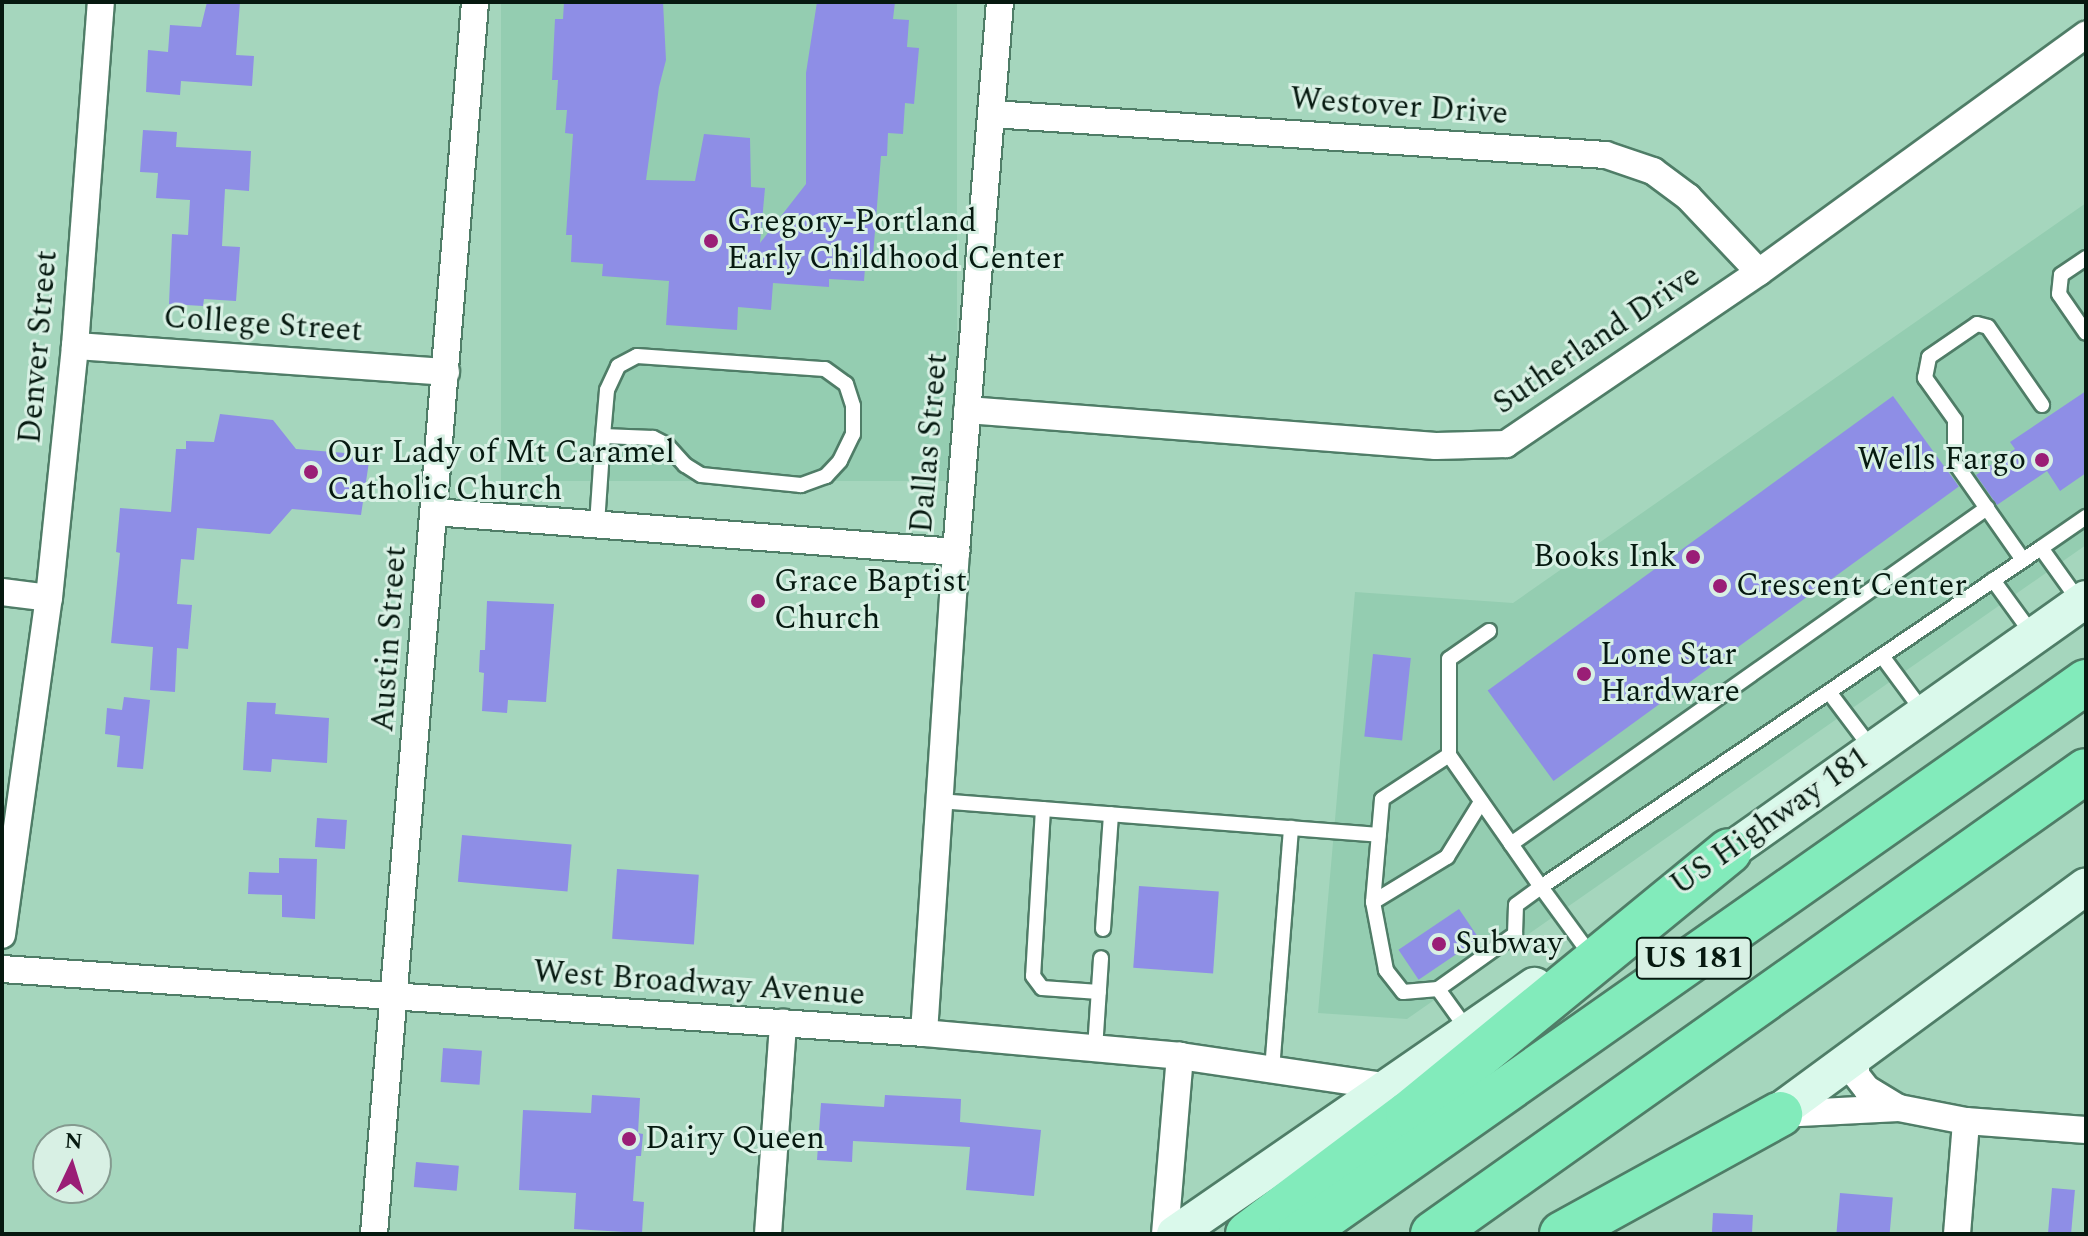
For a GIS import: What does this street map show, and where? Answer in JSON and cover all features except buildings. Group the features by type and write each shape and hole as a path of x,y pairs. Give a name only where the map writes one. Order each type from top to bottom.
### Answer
{"highway":[{"name":"US 181","path":"1301,1234 2086,682"},
{"name":"US 181","path":"1433,1234 2086,771"},
{"path":"1248,1234 1408,1114 1729,851"},
{"path":"1562,1234 1780,1114"}],"main road":[{"name":"US Highway 181","path":"1175,1234 1729,851 2083,600"},
{"path":"1595,1234 1780,1114 2086,886"}],"street":[{"name":"Denver Street","path":"2,935 49,598 75,346 101,2"},
{"name":"Austin Street","path":"374,1234 396,998 475,2"},
{"name":"Dallas Street","path":"924,1033 956,552 1000,2"},
{"name":"Sutherland Drive","path":"967,410 1436,446 1506,444 1759,272 2086,34"},
{"name":"Westover Drive","path":"992,114 1606,155 1653,171 1688,197 1759,272"},
{"name":"College Street","path":"75,346 446,372"},
{"path":"434,512 956,552"},
{"path":"2,592 49,598"},
{"name":"West Broadway Avenue","path":"2,969 924,1033 1180,1056 1390,1087"},
{"path":"768,1234 783,1023"},
{"path":"1165,1234 1180,1056"},
{"path":"1856,1057 1856,1075 1867,1089 1899,1108"},
{"path":"1780,1114 1899,1108 1966,1121 2086,1130"},
{"path":"1957,1234 1966,1121"}],"lane":[{"path":"2086,258 2061,275 2059,294 2086,333"},
{"path":"2023,560 1955,463 1955,420 1925,378 1929,357 1977,324 1988,327 2042,405"},
{"path":"597,524 603,436 607,390 618,366 637,356 825,369 846,384 853,406 853,434 840,461 826,476 801,485 701,475 685,465 667,445 653,438 603,436"},
{"path":"1511,844 1987,508"},
{"path":"1449,755 1382,799 1373,902 1386,970 1403,992 1438,989 1515,934 1516,905 2086,517"},
{"path":"2041,548 2083,600"},
{"path":"1993,580 2033,636"},
{"path":"1489,631 1449,659 1449,755 1587,950"},
{"path":"1882,656 1924,713"},
{"path":"1829,692 1872,750"},
{"path":"939,801 1379,835"},
{"path":"1373,902 1447,857 1481,802"},
{"path":"1043,809 1033,976 1042,988 1099,992"},
{"path":"1103,929 1111,814"},
{"path":"1272,1070 1291,828"},
{"path":"1095,1049 1101,958"},
{"path":"1438,989 1469,1032"}],"shaded area":[{"name":"Gregory-Portland Early Childhood Center","path":"501,2 957,2 957,481 501,481"},
{"path":"2086,203 2086,545 1407,1019 1318,1013 1355,592 1513,603"}],"place":[{"name":"Gregory-Portland Early Childhood Center","path":"711,241"},
{"name":"Wells Fargo","path":"2042,460"},
{"name":"Our Lady of Mt Caramel Catholic Church","path":"311,472"},
{"name":"Books Ink","path":"1693,557"},
{"name":"Crescent Center","path":"1720,586"},
{"name":"Grace Baptist Church","path":"758,601"},
{"name":"Lone Star Hardware","path":"1584,674"},
{"name":"Subway","path":"1439,944"},
{"name":"Dairy Queen","path":"629,1139"}]}
